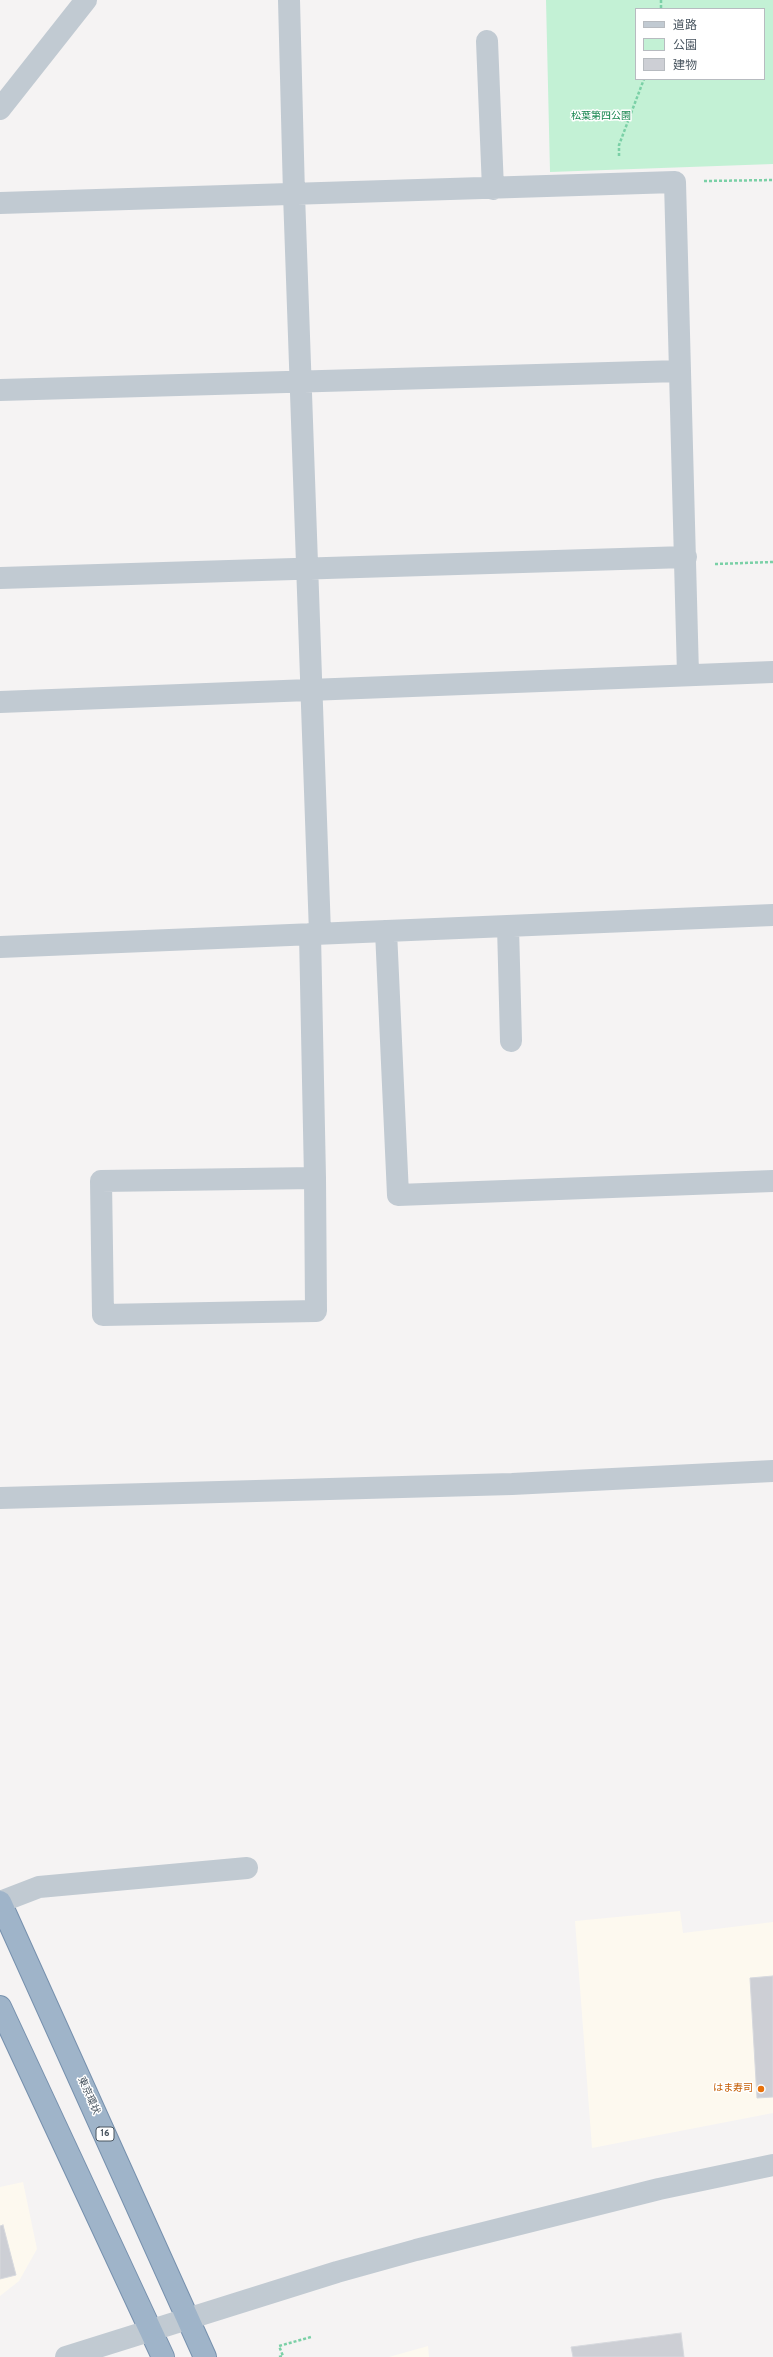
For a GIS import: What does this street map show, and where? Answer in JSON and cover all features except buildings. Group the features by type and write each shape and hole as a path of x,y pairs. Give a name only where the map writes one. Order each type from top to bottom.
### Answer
{"highway":[{"name":"東京環状","path":"0,1902 186,2319 205,2357"},
{"path":"0,2007 163,2357"}],"street":[{"path":"0,109 86,0"},
{"path":"289,0 311,690 315,934 316,1311 103,1315 101,1181 315,1178"},
{"path":"487,41 493,189"},
{"path":"0,203 493,189 675,182 688,675"},
{"path":"0,390 680,371"},
{"path":"0,578 307,569 686,561"},
{"path":"0,702 773,672"},
{"path":"0,947 773,915"},
{"path":"508,926 511,1041"},
{"path":"386,931 398,1195 773,1181"},
{"path":"0,1498 504,1485 773,1471"},
{"path":"0,1902 39,1887 246,1868"},
{"path":"66,2357 337,2272 416,2250 659,2189 773,2165"}],"path":[{"path":"620,184 619,145 644,80"},
{"path":"675,182 773,180"},
{"path":"686,561 773,562"},
{"path":"279,2357 283,2356 279,2346 311,2336"}],"shaded area":[{"path":"680,1911 683,1933 773,1922 773,2113 592,2148 575,1921"},
{"path":"23,2182 37,2249 19,2281 0,2296 0,2187"},
{"path":"428,2346 429,2357 389,2357"}],"green space":[{"name":"松葉第四公園","path":"546,0 773,0 773,164 550,172"}],"place":[{"name":"はま寿司","path":"761,2089"}]}
